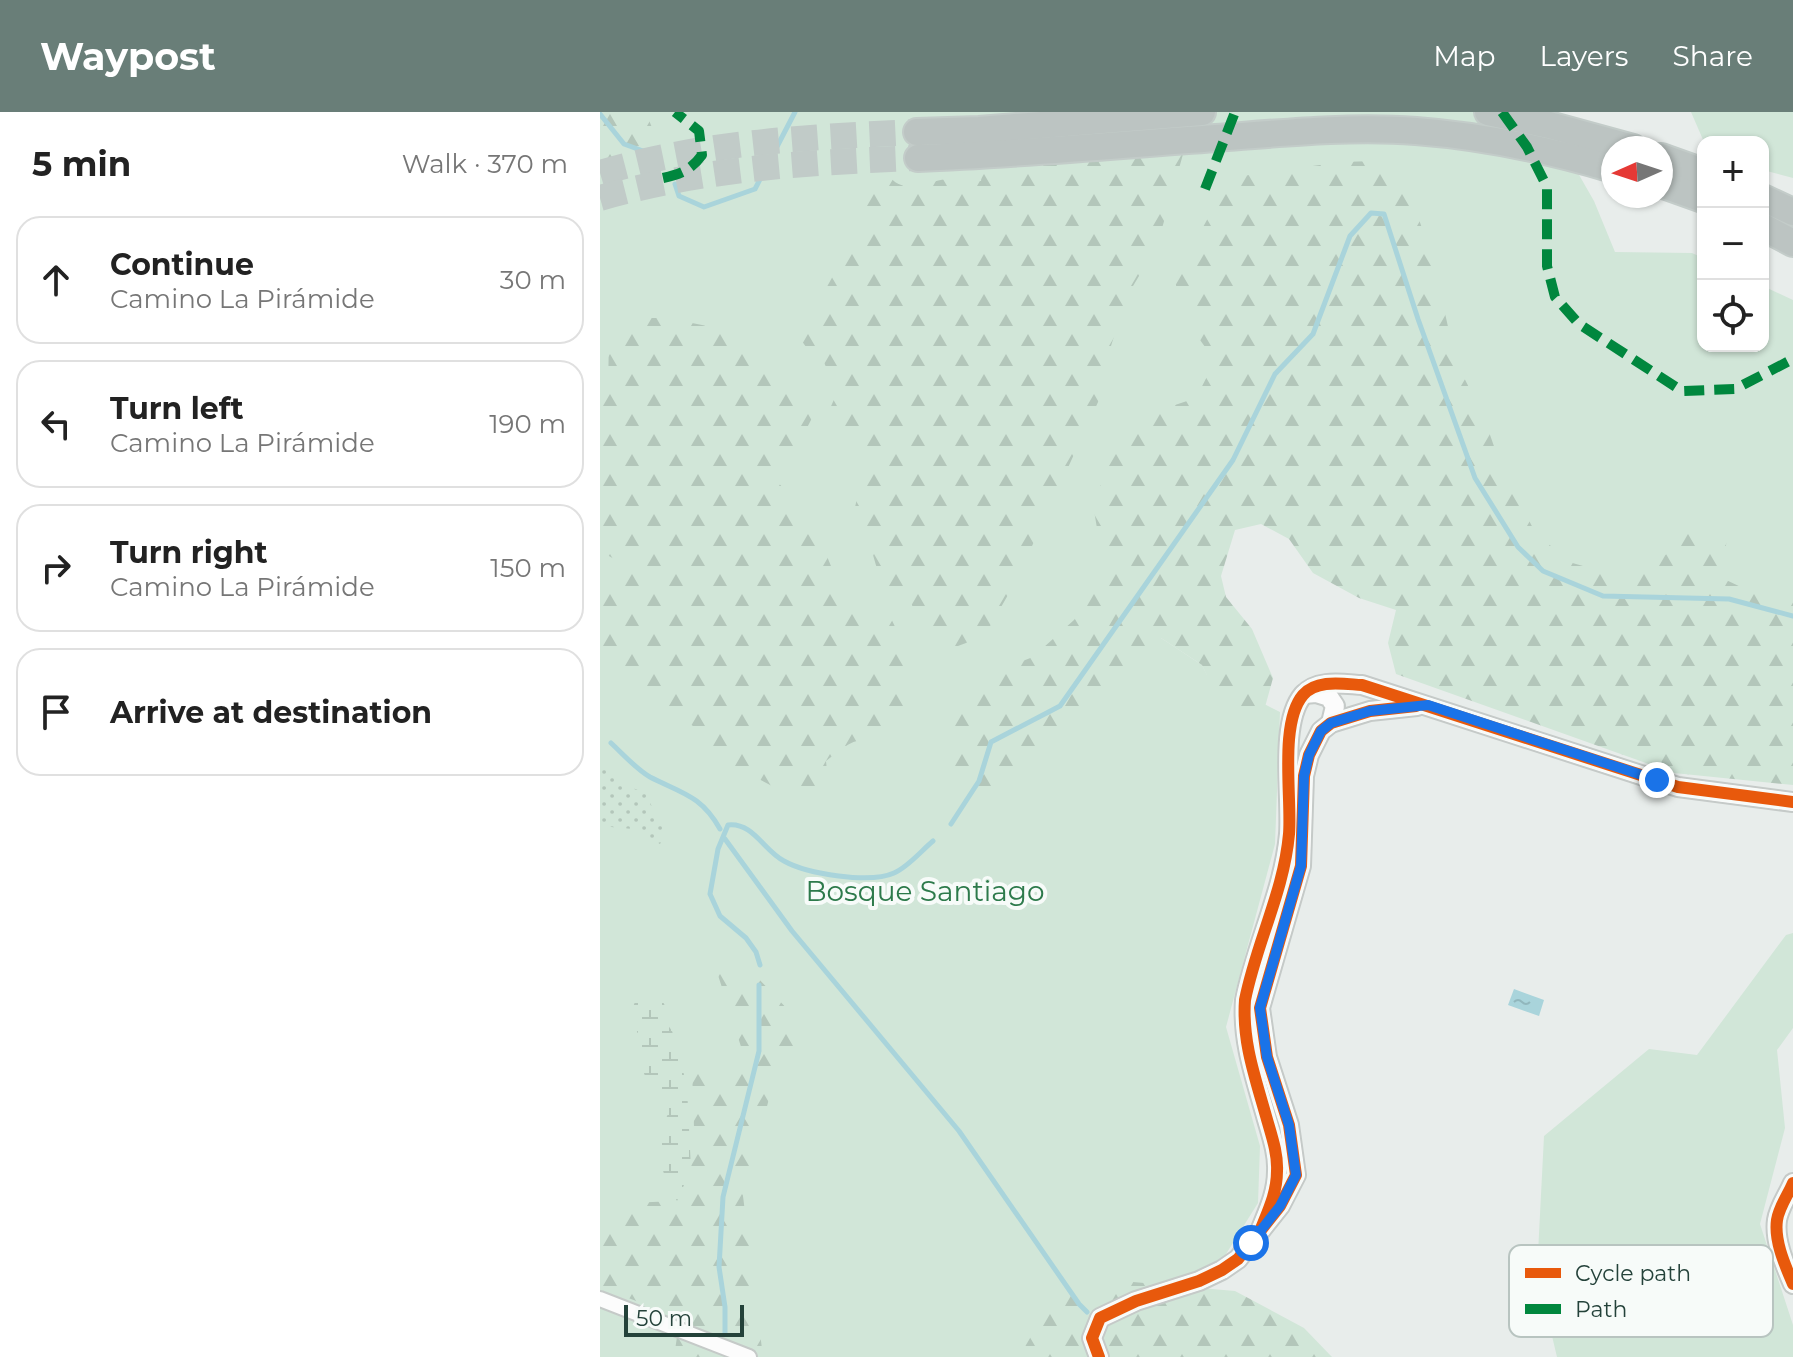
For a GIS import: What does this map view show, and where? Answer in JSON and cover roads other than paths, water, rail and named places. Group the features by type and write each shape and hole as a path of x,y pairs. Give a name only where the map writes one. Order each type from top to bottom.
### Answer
{"highway":[{"path":"979,143 1202,112"},
{"path":"1488,112 1601,139"},
{"path":"918,145 1363,129 1416,131 1508,143 1601,166"},
{"path":"1673,168 1697,171"},
{"path":"1673,175 1697,194"},
{"path":"1769,201 1793,212"},
{"path":"1769,230 1793,243"}],"street":[{"path":"1260,1231 1276,1192 1278,1168 1247,1051 1243,1023 1245,1000 1286,857 1292,720 1304,695 1325,685 1362,685 1678,787 1793,802"},
{"path":"1304,695 1316,693 1329,697 1335,706 1331,723"},
{"path":"1099,1357 1093,1346 1093,1331 1106,1313 1199,1281 1238,1259 1280,1206 1296,1175 1289,1125 1267,1057 1260,1008 1301,866 1304,776 1309,755 1321,731 1331,723 1370,711 1428,705"},
{"path":"1793,1183 1777,1219 1780,1250 1793,1284"},
{"path":"600,1299 749,1357"}],"water":[{"path":"1514,989 1544,1000 1539,1016 1508,1005"}],"waterway":[{"path":"675,184 679,196 704,207 755,189 795,112"},
{"path":"600,114 624,144 654,155"},
{"path":"951,824 979,781 991,742 1060,706 1233,460 1275,374 1313,334 1350,236 1371,213 1384,214 1475,478 1518,547 1543,571 1603,596 1729,599 1793,616"},
{"path":"611,743 645,774 698,802 720,829"},
{"path":"760,965 756,952 746,938 720,916 710,894 718,849 728,825 737,825 751,832 777,856 794,866 855,877 870,878 894,873 933,841"},
{"path":"725,839 792,931 959,1131 1087,1312"},
{"path":"725,1334 725,1307 719,1267 723,1197 759,1051 759,985"}],"tunnel":[{"path":"600,173 678,154 718,148 797,139 917,132"},
{"path":"600,198 679,180 758,168 918,158"}],"park label":[{"name":"Bosque Santiago","path":"925,891"}]}
